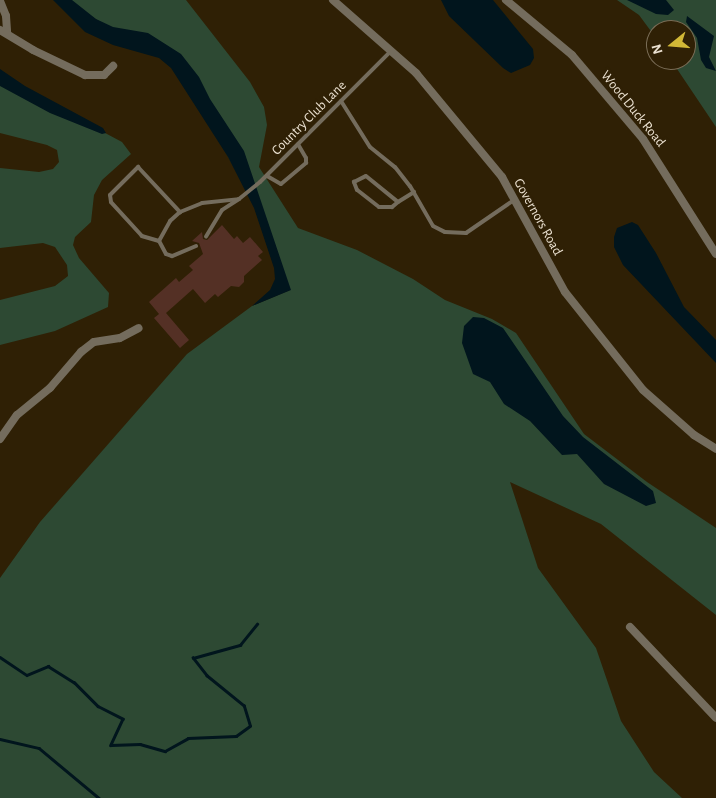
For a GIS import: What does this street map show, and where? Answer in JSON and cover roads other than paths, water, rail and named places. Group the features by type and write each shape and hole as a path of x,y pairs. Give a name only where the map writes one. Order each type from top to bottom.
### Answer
{"street":[{"name":"Governors Road","path":"333,0 392,50 432,90 516,199 565,292 643,390 671,416 716,449"},
{"name":"Wood Duck Road","path":"506,0 572,54 643,139 716,254"},
{"path":"0,1 6,16 4,31 33,50 85,75 104,74 113,66"},
{"path":"0,439 17,415 50,388 81,352 94,342 120,338 139,328"},
{"path":"630,627 716,718"}],"lane":[{"name":"Country Club Lane","path":"206,237 222,210 244,196 267,176 392,50"},
{"path":"341,101 370,147 395,167 414,192 433,226 445,232 466,233 516,199"},
{"path":"267,176 281,184 306,163 306,158 298,144"},
{"path":"180,212 138,167 110,195 111,202 142,236 159,241 161,247 172,256 196,246"},
{"path":"398,202 366,176 354,182 357,190 379,207 392,207 414,192"},
{"name":"Country Club Lane","path":"159,241 170,220 180,212 202,203 239,199"}],"water":[{"path":"53,0 72,0 96,19 113,27 148,33 181,54 199,77 210,99 244,151 291,290 252,306 270,290 275,279 274,268 254,208 228,157 171,68 159,58 113,45 85,32"},
{"path":"441,0 493,0 533,49 534,58 530,65 511,73 503,68 449,16"},
{"path":"627,0 666,0 674,10 668,15 656,14"},
{"path":"696,23 714,36 709,57 716,71 706,68 701,60"},
{"path":"0,69 25,86 103,128 106,133 102,134 50,113 0,86"},
{"path":"632,222 638,225 656,253 684,307 716,340 716,363 623,265 614,247 614,237 617,228"},
{"path":"473,317 484,318 503,328 563,416 583,437 653,491 656,503 646,506 604,484 577,454 562,455 530,421 504,404 490,382 473,374 462,343 464,326"}],"waterway":[{"path":"0,657 27,675 48,666 74,682 98,706 123,719 111,745 140,744 165,751 188,738 236,736 250,726 244,706 207,676 193,658 240,645 257,624"},
{"path":"0,739 39,748 99,798"}]}
